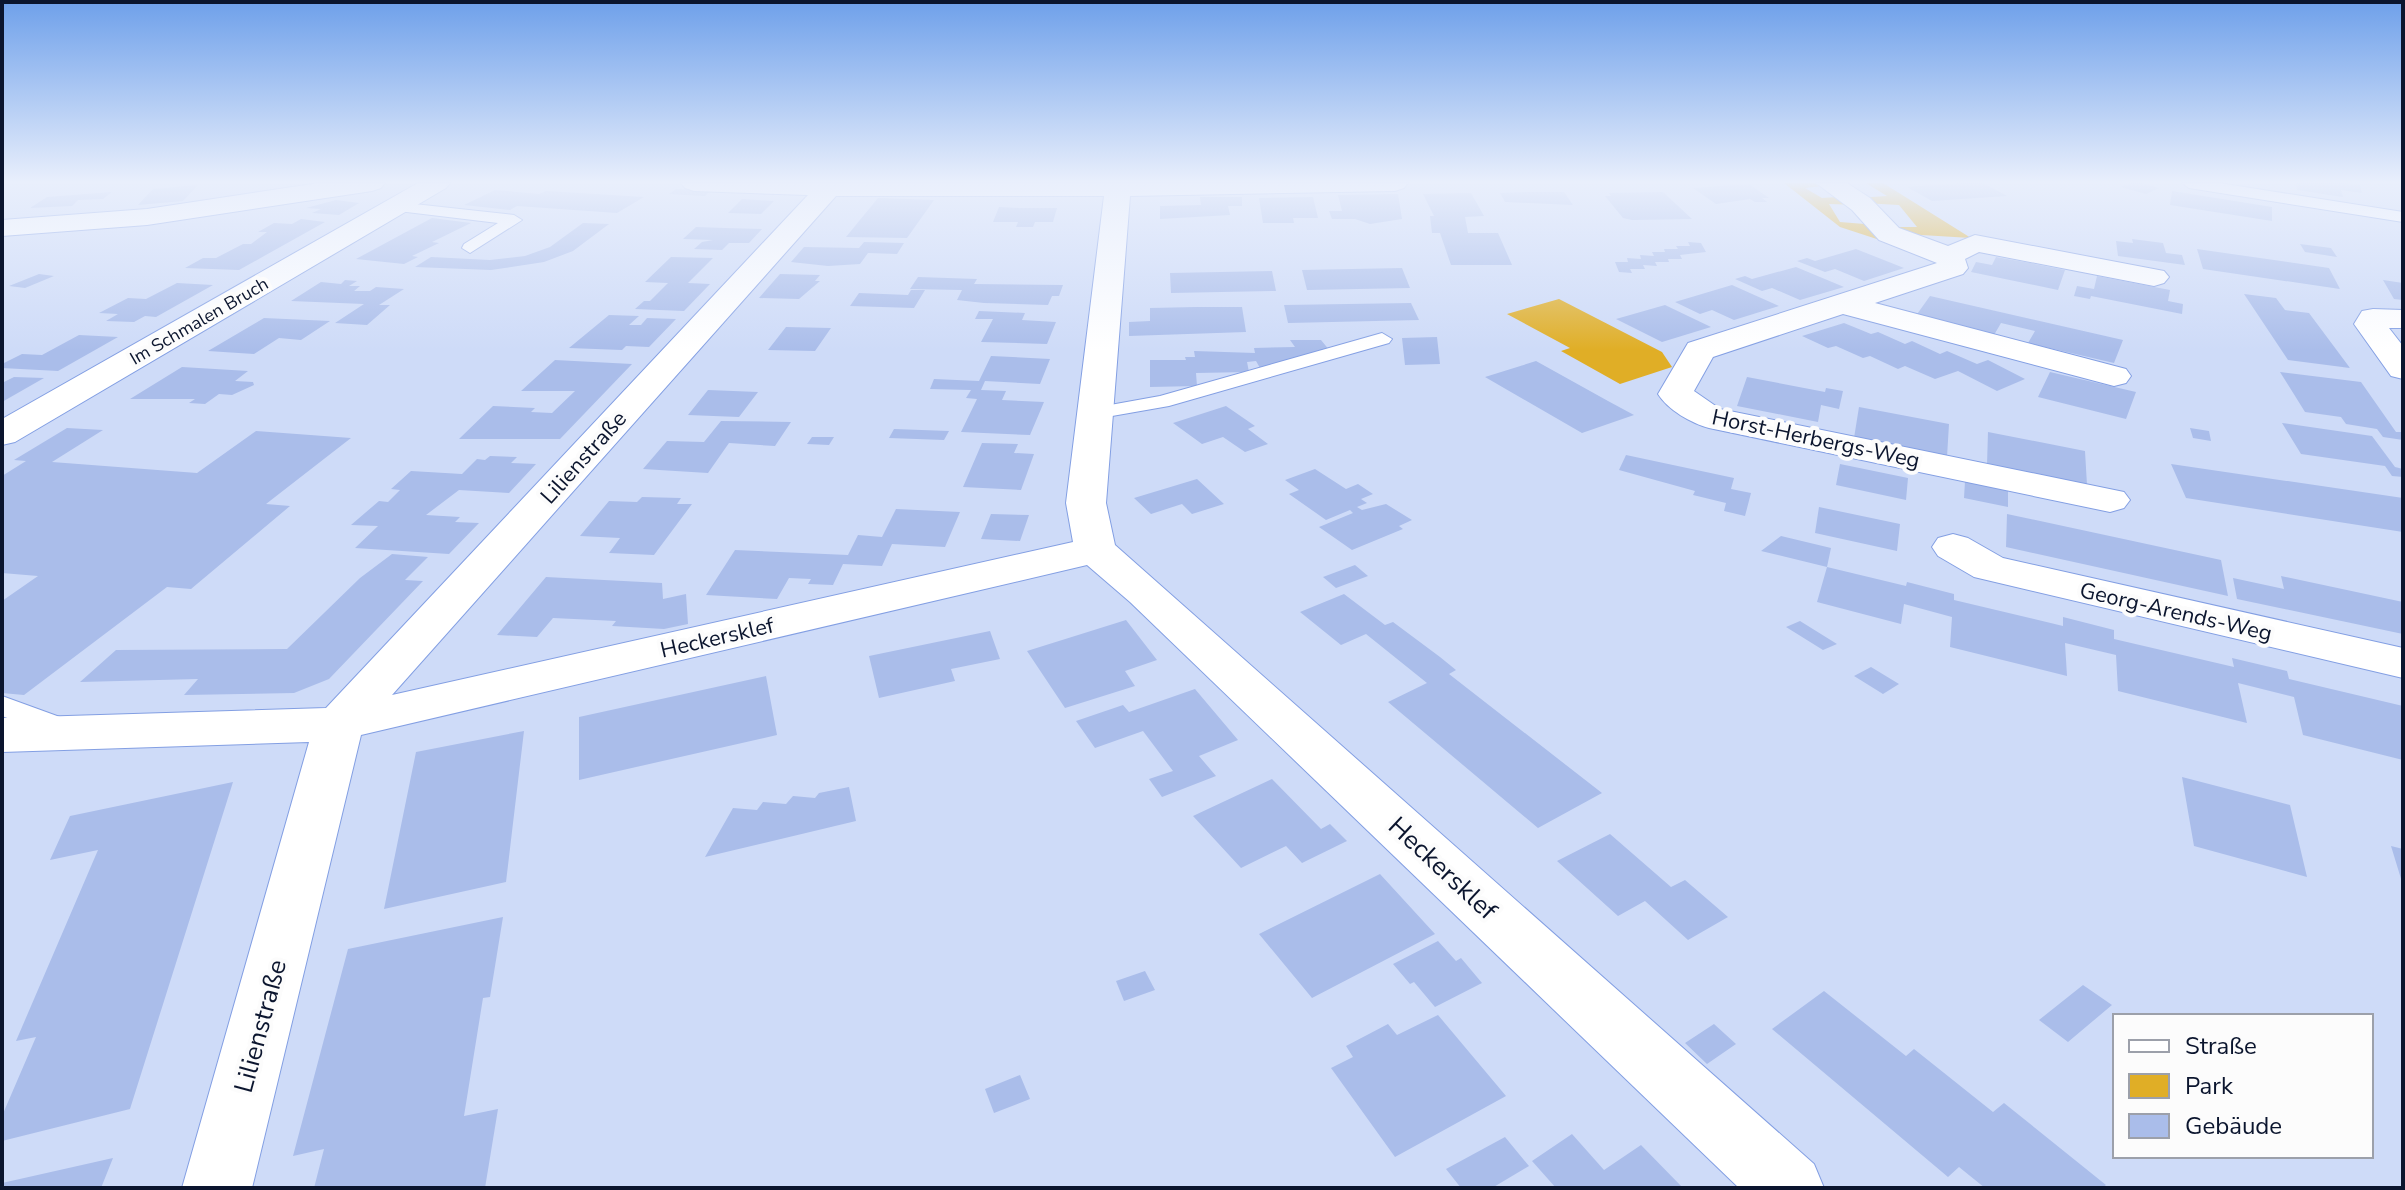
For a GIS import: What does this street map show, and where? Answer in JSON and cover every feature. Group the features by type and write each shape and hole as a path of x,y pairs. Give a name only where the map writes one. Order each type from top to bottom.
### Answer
{"street":[{"name":"Im Schmalen Bruch","path":"2,434 341,239"},
{"name":"Lilienstraße","path":"217,1188 339,724 783,239"},
{"path":"1095,550 1086,503 1113,239"},
{"path":"1902,239 1950,256"},
{"name":"Horst-Herbergs-Weg","path":"2110,500 1709,417 1675,394 1700,350 1953,268 1950,256 1975,243 2154,277"},
{"path":"1842,304 2114,376"},
{"path":"2403,319 2373,318 2370,324 2403,369"},
{"name":"Georg-Arends-Weg","path":"1953,547 1989,568 2403,663"},
{"name":"Heckersklef","path":"339,724 1095,550 1158,604 1789,1188"},
{"path":"2,735 339,724"}],"lane":[{"path":"470,248 485,239"},
{"path":"1095,413 1162,402 1382,339"},
{"path":"2,705 70,731"}],"green space":[{"path":"1559,299 1662,352 1672,367 1620,384 1561,351 1570,348 1507,314"}],"building":[{"path":"258,239 295,239 239,270 185,268 203,258 216,258 243,244 251,244"},
{"path":"394,239 439,239 432,242 439,243 412,256 418,257 404,264 356,259"},
{"path":"562,239 590,239 573,251 544,262 491,270 415,267 431,257 490,260 525,256 550,247"},
{"path":"683,239 753,239 749,243 729,243 722,250 694,249 702,242 713,240"},
{"path":"1442,239 1500,239 1512,265 1451,265"},
{"path":"2132,239 2163,243 2166,253 2182,255 2185,265 2118,256 2116,241 2133,243"},
{"path":"864,242 904,243 897,254 868,253 860,264 828,266 791,262 804,247 859,248"},
{"path":"1688,242 1701,243 1706,252 1680,255 1682,259 1668,259 1669,262 1655,262 1657,266 1643,265 1645,269 1630,269 1632,273 1619,272 1615,262 1628,262 1627,258 1641,259 1640,255 1654,256 1652,252 1690,246"},
{"path":"2300,244 2331,248 2337,257 2305,252"},
{"path":"1856,249 1904,268 1864,281 1835,269 1825,272 1797,261 1807,258 1815,261"},
{"path":"2197,249 2329,268 2340,289 2203,269"},
{"path":"671,257 713,258 688,283 710,284 684,311 635,309 644,301 650,301 668,283 645,282"},
{"path":"1996,257 2065,270 2058,290 1971,272 1976,262 1992,265"},
{"path":"1796,267 1844,287 1800,300 1772,288 1762,291 1735,279 1745,276 1752,279"},
{"path":"1402,268 1410,288 1307,290 1302,270"},
{"path":"1272,271 1276,291 1171,293 1170,273"},
{"path":"39,274 54,276 25,288 9,286"},
{"path":"780,274 820,275 815,281 820,281 799,299 759,298"},
{"path":"2097,276 2170,290 2168,301 2183,304 2182,314 2091,296 2090,299 2074,296 2077,286 2094,289"},
{"path":"918,277 977,279 974,284 1063,285 1059,296 1052,296 1048,305 984,303 957,300 962,290 910,289"},
{"path":"345,280 357,281 349,286 360,286 354,291 370,291 376,287 404,289 379,305 390,305 367,325 335,323 364,304 291,301 321,282 341,284"},
{"path":"2383,280 2403,283 2403,300 2394,299"},
{"path":"177,283 213,285 156,317 145,316 134,322 106,321 118,314 99,313 128,298 146,299"},
{"path":"1732,285 1779,306 1734,320 1712,310 1700,314 1675,302"},
{"path":"911,290 925,290 914,308 850,306 859,293 908,295"},
{"path":"2244,294 2276,298 2285,310 2309,313 2350,368 2288,360"},
{"path":"1930,296 2123,340 2114,363 2028,343 2035,331 2001,323 1994,335 1915,317"},
{"path":"1411,303 1419,320 1288,323 1284,305"},
{"path":"1665,305 1711,327 1662,342 1616,319"},
{"path":"1242,307 1246,332 1129,336 1129,322 1150,321 1150,308"},
{"path":"979,311 1025,313 1022,320 1056,322 1047,344 981,342 993,319 975,319"},
{"path":"609,315 639,316 629,325 641,325 647,318 676,319 649,347 626,346 622,350 569,348"},
{"path":"264,318 330,321 301,340 279,338 254,354 208,351"},
{"path":"1844,323 1871,334 1878,332 1905,344 1912,341 1940,354 1947,351 1977,364 1988,360 2025,379 1997,391 1958,371 1935,379 1905,366 1898,369 1870,356 1863,358 1836,346 1828,348 1802,336"},
{"path":"786,327 831,328 815,351 768,350"},
{"path":"79,335 118,337 58,371 2,368 2,364 22,354 42,355"},
{"path":"1437,337 1440,364 1405,365 1402,338"},
{"path":"1290,340 1321,340 1330,351 1260,368 1256,361 1247,362 1249,372 1196,373 1197,386 1150,387 1150,360 1186,360 1185,357 1195,357 1194,351 1255,353 1254,348 1295,347"},
{"path":"991,356 1050,359 1040,384 985,381 981,390 1006,391 1002,400 1044,402 1030,435 961,432 977,399 966,398 971,390 930,389 934,379 979,381"},
{"path":"555,360 632,364 560,439 459,439 493,406 535,408 531,412 552,413 575,391 521,391"},
{"path":"1536,361 1634,415 1582,433 1485,377"},
{"path":"182,367 248,371 235,381 253,382 254,385 232,395 219,394 205,404 189,403 195,399 130,399"},
{"path":"2050,372 2136,392 2126,419 2038,397"},
{"path":"2280,372 2361,382 2396,432 2403,432 2403,440 2383,437 2377,429 2346,424 2341,417 2305,412"},
{"path":"14,377 44,378 2,402 2,383"},
{"path":"1747,377 1825,392 1826,388 1843,391 1839,409 1821,405 1818,422 1737,406"},
{"path":"708,390 758,392 739,417 688,415"},
{"path":"1226,406 1255,426 1248,429 1268,444 1245,452 1223,437 1202,444 1173,423"},
{"path":"1859,407 1949,424 1947,457 1854,438"},
{"path":"721,421 791,422 775,446 729,443 708,473 643,469 667,441 704,442"},
{"path":"2282,423 2372,436 2395,467 2403,469 2403,477 2392,476 2385,466 2301,454"},
{"path":"67,428 103,430 52,462 197,473 256,431 351,438 266,504 290,506 191,589 167,587 24,695 2,693 2,601 38,576 2,573 2,476 26,461 14,460"},
{"path":"2190,428 2209,431 2211,441 2193,438"},
{"path":"894,429 949,431 944,440 889,438"},
{"path":"1988,432 2085,451 2087,485 1987,465"},
{"path":"812,437 834,437 829,445 807,444"},
{"path":"982,443 1018,444 1014,453 1034,454 1021,490 963,487"},
{"path":"1626,455 1734,478 1731,489 1751,493 1745,516 1724,511 1726,503 1693,495 1695,491 1619,470"},
{"path":"490,456 517,457 511,463 536,464 509,493 459,490 426,515 460,517 455,522 479,523 449,554 355,548 378,526 351,525 379,501 388,502 400,490 391,489 411,471 462,474 477,459 485,460"},
{"path":"1840,464 1908,478 1906,500 1836,485"},
{"path":"2171,464 2403,498 2403,532 2186,498"},
{"path":"1315,469 1346,489 1358,484 1373,494 1361,499 1367,503 1357,507 1362,510 1386,504 1412,520 1399,526 1403,529 1352,550 1319,527 1353,513 1350,510 1326,520 1289,494 1299,490 1285,480"},
{"path":"1197,479 1224,504 1192,514 1182,504 1151,514 1134,498"},
{"path":"1965,481 2008,490 2008,507 1964,498"},
{"path":"642,497 681,498 677,504 692,504 654,555 609,553 620,538 580,536 609,501 637,502"},
{"path":"1819,507 1900,524 1897,551 1815,533"},
{"path":"896,509 960,512 945,547 892,544 882,566 843,564 833,585 808,584 811,579 789,578 777,599 706,595 735,550 848,555 858,535 882,537"},
{"path":"991,514 1029,515 1020,541 981,539"},
{"path":"2007,514 2221,560 2228,596 2006,547"},
{"path":"1781,536 1831,548 1827,567 1761,551"},
{"path":"392,554 428,557 405,580 423,581 329,679 294,693 184,695 198,679 80,682 116,650 287,649 360,578"},
{"path":"1355,565 1368,576 1336,588 1323,577"},
{"path":"1827,567 1906,586 1907,582 1954,594 1954,600 2063,626 2063,617 2114,630 2114,639 2234,667 2232,658 2287,671 2289,679 2403,706 2403,760 2303,735 2294,697 2238,683 2247,723 2118,691 2116,655 2065,643 2067,676 1950,647 1952,617 1904,604 1901,624 1817,602"},
{"path":"2281,576 2403,602 2403,634 2237,599 2233,578 2284,589"},
{"path":"546,577 662,583 663,599 686,594 688,624 664,629 612,626 616,621 553,618 537,637 497,635"},
{"path":"1344,594 1385,625 1393,622 1440,657 1456,670 1449,674 1602,793 1538,828 1388,702 1427,683 1366,634 1341,645 1300,612"},
{"path":"1126,620 1157,660 1125,671 1135,686 1065,708 1027,651"},
{"path":"1800,621 1837,644 1823,650 1786,627"},
{"path":"990,631 1000,659 951,669 955,681 879,698 869,656"},
{"path":"1871,667 1899,684 1883,694 1854,676"},
{"path":"766,676 777,735 579,780 579,717"},
{"path":"1195,689 1238,740 1199,756 1216,776 1162,797 1149,779 1173,771 1143,731 1095,748 1076,721 1123,705 1129,712"},
{"path":"524,731 506,882 384,909 416,752"},
{"path":"2182,777 2290,805 2307,877 2194,846"},
{"path":"1272,779 1321,829 1330,824 1347,841 1302,863 1286,846 1241,868 1193,816"},
{"path":"233,782 130,1109 2,1141 2,1116 36,1037 16,1041 98,850 50,860 70,816"},
{"path":"849,787 856,821 705,857 733,808 757,810 763,802 786,804 793,796 815,798 819,793"},
{"path":"1610,834 1671,887 1685,880 1728,917 1688,940 1645,901 1618,916 1557,861"},
{"path":"2391,846 2403,849 2403,882 2402,882"},
{"path":"1380,874 1435,934 1312,998 1259,934"},
{"path":"503,917 490,997 483,998 464,1116 498,1109 485,1188 314,1188 324,1149 293,1156 348,949"},
{"path":"1438,941 1456,961 1461,958 1482,983 1435,1007 1414,982 1410,984 1393,964"},
{"path":"1145,971 1155,990 1124,1001 1116,981"},
{"path":"2083,985 2112,1005 2068,1042 2039,1020"},
{"path":"1824,991 1906,1056 1914,1049 1993,1112 2004,1103 2106,1185 2102,1188 1985,1188 1959,1167 1948,1177 1772,1029"},
{"path":"1438,1015 1506,1096 1395,1157 1331,1068 1353,1057 1346,1046 1388,1024 1397,1035"},
{"path":"1714,1024 1736,1044 1707,1064 1685,1043"},
{"path":"1020,1075 1030,1099 994,1113 985,1089"},
{"path":"1572,1134 1604,1170 1641,1145 1683,1188 1556,1188 1532,1161"},
{"path":"1505,1137 1529,1166 1492,1188 1461,1188 1446,1169"},
{"path":"113,1158 101,1188 2,1188 2,1183"}]}
